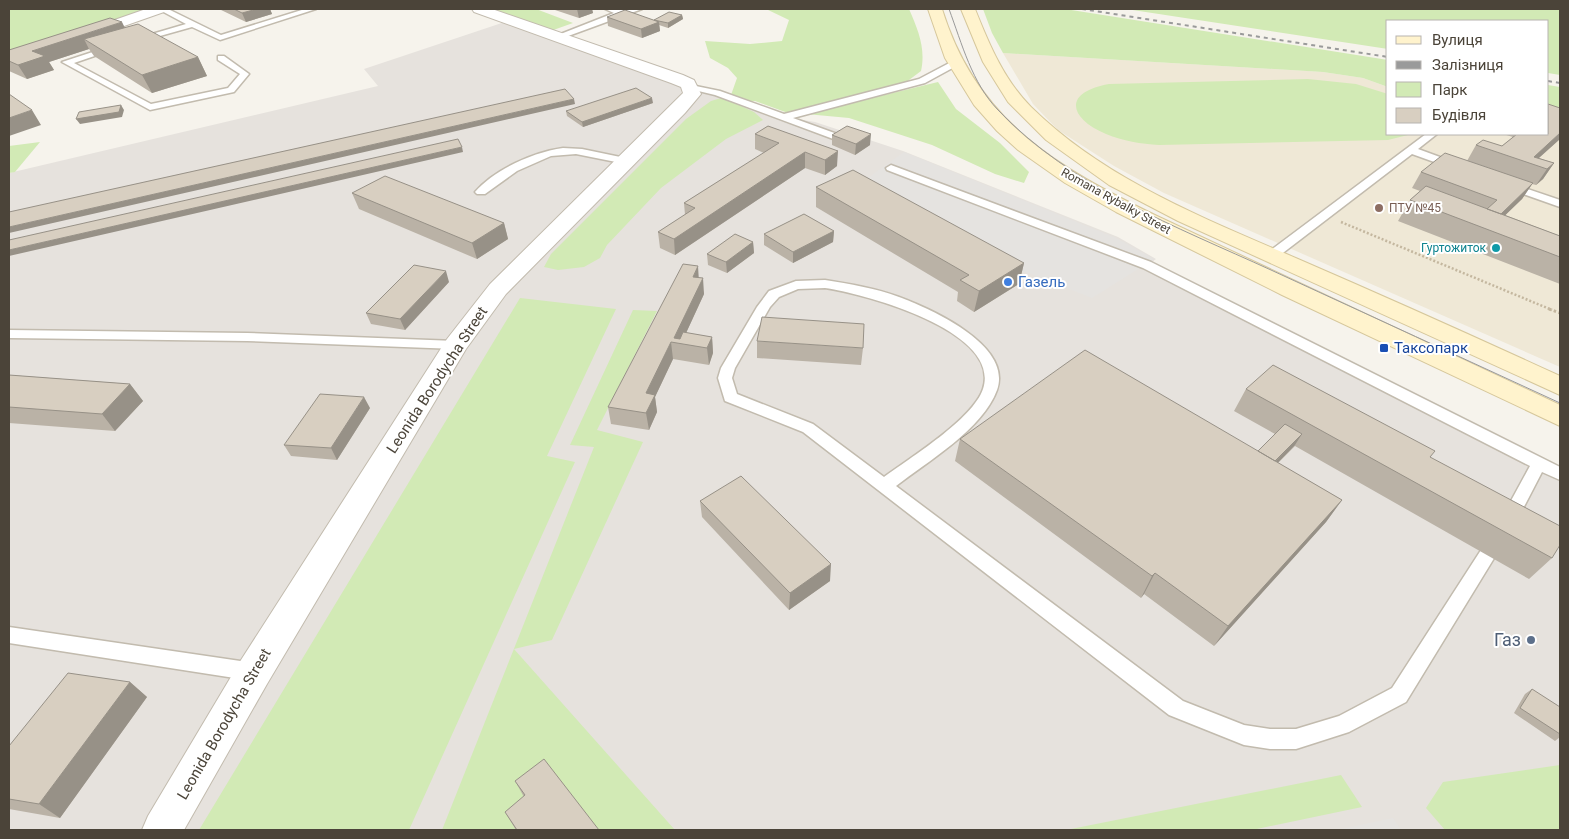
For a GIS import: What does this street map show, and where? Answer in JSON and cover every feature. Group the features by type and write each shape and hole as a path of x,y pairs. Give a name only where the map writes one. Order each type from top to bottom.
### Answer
{"main road":[{"name":"Romana Rybalky Street","path":"935,9 955,64 970,90 991,115 1030,149 1060,171 1134,213 1253,272 1560,416"},
{"name":"Romana Rybalky Street","path":"968,9 983,50 1003,84 1025,111 1047,131 1103,172 1135,191 1271,256 1560,386"}],"street":[{"path":"74,38 161,9"},
{"path":"479,9 677,79 691,88"},
{"name":"Leonida Borodycha Street","path":"162,830 254,672 456,345 498,289 679,109 692,94 691,88"}],"lane":[{"path":"161,9 220,38 312,9"},
{"path":"609,9 621,12"},
{"path":"557,37 621,12 638,9"},
{"path":"194,24 66,62 150,107 231,90 245,74 221,58"},
{"path":"785,118 922,81 955,64"},
{"path":"691,88 717,93 836,136"},
{"path":"1271,256 1431,135"},
{"path":"1410,150 1466,170"},
{"path":"481,192 513,170 544,155 575,151 626,161"},
{"path":"891,168 1147,265 1560,474"},
{"path":"1494,180 1560,204"},
{"path":"884,486 970,419 983,404 990,389 993,370 988,359 973,342 950,327 871,291 842,284 809,282 789,287 773,294 736,351 725,377 730,397 808,428 884,486 1176,708 1244,734 1270,739 1296,739 1342,725 1399,695 1487,555"},
{"path":"9,334 247,337 456,345"},
{"path":"1503,529 1539,464"},
{"path":"9,635 254,672"}],"path":[{"path":"1325,215 1560,313"}],"shaded area":[{"path":"511,20 678,83 682,90 679,108 691,88 717,93 785,117 815,122 903,151 1118,237 1156,259 1148,265 1560,474 1560,830 9,830 9,173 378,86 364,69"},
{"name":"ПТУ №45","path":"1003,53 1323,72 1363,78 1386,86 1386,135 1549,135 1560,116 1560,367 1164,193 1114,166 1058,130 1033,104"},
{"path":"904,152 1116,238 1154,259 1092,298 1013,267 858,185"},
{"path":"1393,818 1401,830 1337,830"}],"green space":[{"path":"9,9 159,9 9,61"},
{"path":"479,9 536,9 573,23 545,33"},
{"path":"766,9 909,9 922,47 921,71 905,83 788,113 755,101 742,101 741,106 754,112 763,120 726,139 661,188 607,245 600,258 584,267 558,270 544,267 551,254 686,119 711,101 731,95 737,78 728,68 710,58 705,41 750,44 782,41 789,20"},
{"path":"983,9 1065,9 1386,60 1386,86 1363,78 1323,72 1003,53 992,33"},
{"path":"1126,9 1560,9 1560,75 1549,73 1549,20 1386,20 1386,49"},
{"path":"1308,79 1356,84 1386,93 1386,135 1408,135 1388,140 1159,145 1139,143 1106,134 1093,127 1078,113 1076,106 1078,99 1084,93 1109,84"},
{"path":"938,82 956,109 1000,143 1029,172 1024,183 995,174 932,145 849,118 806,114"},
{"path":"1549,85 1560,87 1560,116 1549,113"},
{"path":"40,142 15,172 9,173 9,146"},
{"path":"520,298 616,309 547,456 575,462 409,830 199,830"},
{"path":"633,310 657,311 597,430 643,442 552,640 514,649 675,830 442,830 594,447 570,445"},
{"path":"1560,765 1560,830 1445,830 1426,808 1443,782"},
{"path":"1341,775 1362,807 1252,830 1066,830"}],"building":[{"path":"234,9 257,9 242,13"},
{"path":"625,10 659,22 641,29 607,17"},
{"path":"669,12 682,15 668,23 654,20"},
{"path":"110,18 122,22 32,51 45,56 18,65 9,61 9,50"},
{"path":"138,24 198,57 142,75 84,39"},
{"path":"636,88 652,98 582,122 566,111"},
{"path":"565,89 574,99 9,227 9,212"},
{"path":"9,94 32,110 9,118"},
{"path":"1549,104 1560,108 1560,133 1534,157 1554,163 1547,169 1476,145 1483,140 1502,146 1516,135 1549,135"},
{"path":"121,105 119,112 76,119 79,112"},
{"path":"768,126 838,151 825,160 805,152 674,239 658,232 695,208 684,203 779,143 755,134"},
{"path":"847,126 871,134 856,144 832,135"},
{"path":"458,139 462,147 9,250 9,240"},
{"path":"1445,153 1533,183 1501,214 1487,209 1497,200 1421,172"},
{"path":"853,170 1024,263 979,291 960,280 969,275 816,187"},
{"path":"385,176 504,223 472,243 352,193"},
{"path":"1426,186 1560,236 1560,257 1410,200"},
{"path":"804,214 834,231 793,252 764,234"},
{"path":"735,234 753,242 726,262 707,254"},
{"path":"683,264 698,266 693,277 703,278 674,338 680,339 683,332 712,337 707,348 671,342 646,393 655,395 646,413 608,407"},
{"path":"414,265 446,271 400,319 366,313"},
{"path":"762,317 864,324 863,348 757,341"},
{"path":"1085,350 1342,500 1228,626 1155,573 1152,576 960,439"},
{"path":"1273,365 1435,451 1430,457 1560,526 1560,545 1552,558 1246,389"},
{"path":"9,375 130,384 102,414 9,407"},
{"path":"320,394 364,397 331,448 284,445"},
{"path":"1285,424 1302,434 1275,461 1258,451"},
{"path":"741,476 831,564 790,593 700,501"},
{"path":"68,673 130,682 39,804 9,799 9,746"},
{"path":"1532,689 1560,707 1560,734 1520,708"},
{"path":"544,759 599,830 517,830 505,812 525,795 515,781"}],"tram line":[{"path":"949,9 974,75 981,88 998,110 1027,137 1058,161 1092,183 1163,221 1560,403"}],"railway":[{"path":"1082,9 1386,57"},
{"path":"1549,81 1560,83"}],"place":[{"name":"ПТУ №45","path":"1379,208"},
{"name":"Гуртожиток","path":"1496,248"},
{"name":"Газель","path":"1008,282"},
{"name":"Таксопарк","path":"1384,348"},
{"name":"Газ","path":"1531,640"}]}
